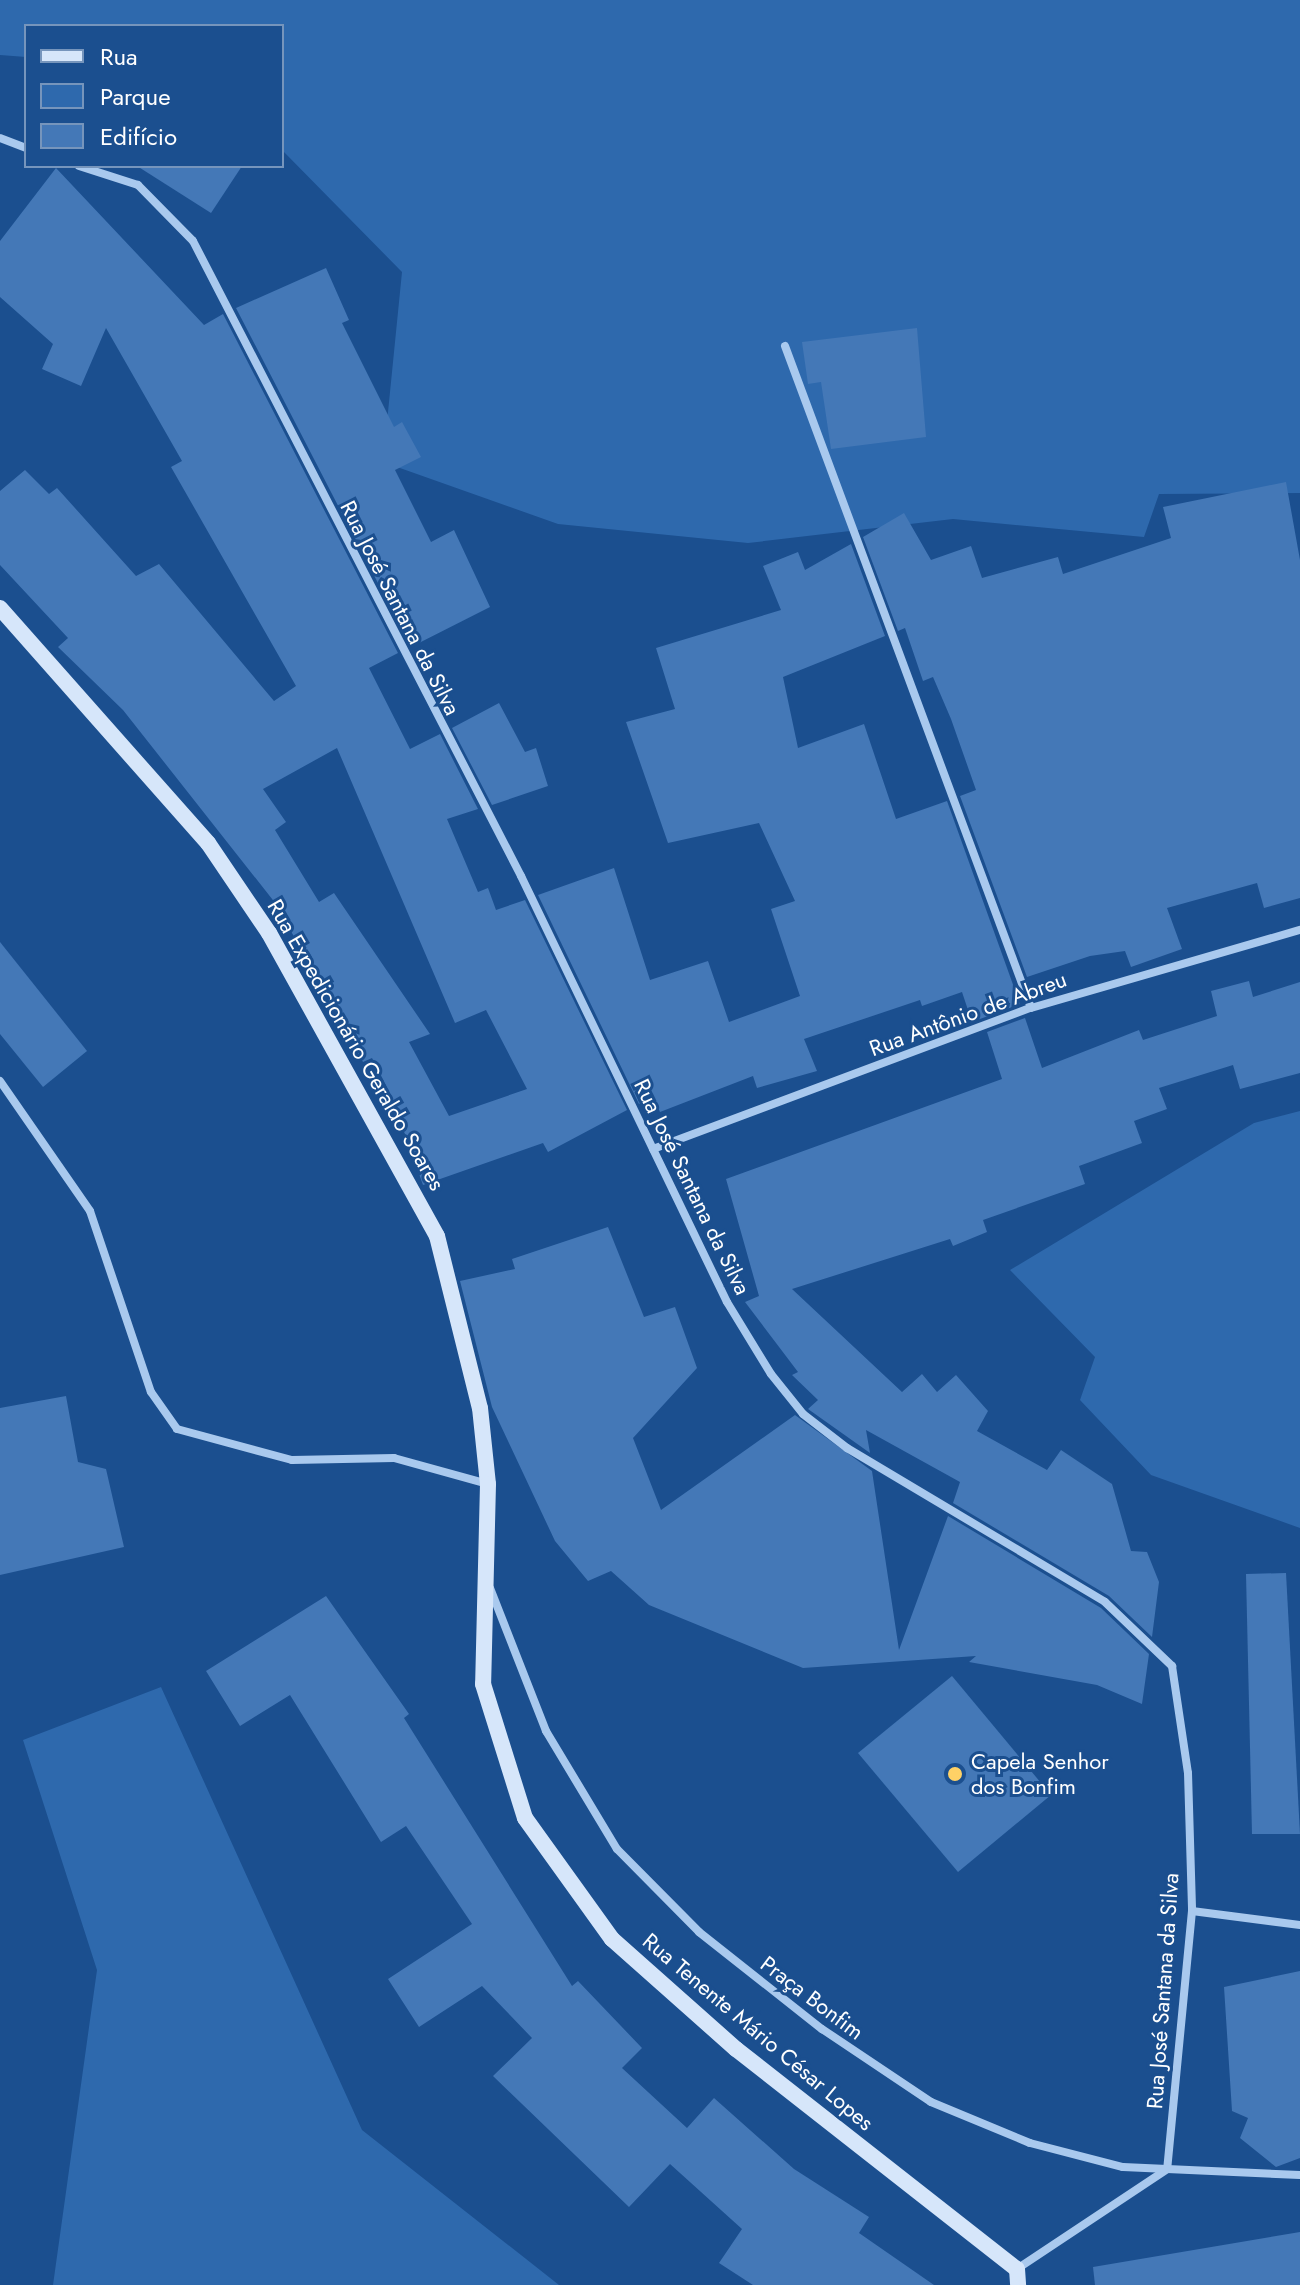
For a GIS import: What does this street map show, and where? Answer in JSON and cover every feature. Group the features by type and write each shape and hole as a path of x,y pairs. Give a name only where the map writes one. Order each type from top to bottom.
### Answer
{"main road":[{"name":"Rua Expedicionário Geraldo Soares","path":"0,608 208,843 404,1168 437,1236 462,1324 488,1484 490,1587"},
{"name":"Rua Tenente Mário César Lopes","path":"490,1587 483,1684 502,1762 525,1818 569,1888 612,1939 736,2049 1018,2277"}],"street":[{"path":"0,138 24,147"},
{"name":"Rua José Santana da Silva","path":"85,168 138,185 193,241 653,1149 727,1302 803,1414 847,1448 1105,1602 1172,1666 1188,1773 1192,1911 1167,2169"},
{"path":"785,346 1031,1008"},
{"name":"Rua Antônio de Abreu","path":"653,1149 1031,1008 1300,930"},
{"path":"0,1081 90,1211 151,1392 177,1429 292,1460 394,1458 488,1484"},
{"name":"Praça Bonfim","path":"490,1587 566,1771 617,1849 699,1932 822,2029 931,2102 1030,2143 1123,2167 1300,2175"},
{"path":"1192,1911 1300,1925"},
{"path":"1018,2277 1167,2169"}],"green space":[{"path":"0,0 1300,0 1300,493 1159,494 1144,537 953,519 748,543 558,524 383,462 402,272 284,152 284,24 24,24 24,57 0,55"},
{"path":"1300,1111 1300,1528 1151,1475 1080,1400 1095,1357 1010,1270 1254,1123"},
{"path":"161,1687 362,2130 559,2285 53,2285 97,1970 23,1740"}],"building":[{"path":"56,168 204,325 223,314 398,653 369,668 410,749 440,734 478,809 447,819 478,892 488,888 496,910 525,900 627,1110 548,1152 543,1143 423,1185 391,1095 372,1058 363,1062 276,904 123,710 58,647 68,638 0,565 0,491 25,470 49,494 57,488 136,576 159,564 274,701 296,686 171,467 182,461 106,328 81,386 42,369 53,344 0,297 0,241","holes":["337,748 455,1023 486,1010 527,1089 449,1116 409,1042 430,1034 334,893 319,902 275,830 286,822 263,789"]},
{"path":"140,168 241,168 211,213"},
{"path":"326,268 349,320 342,323 394,427 402,422 421,457 395,470 431,542 454,530 490,607 411,647 236,308"},
{"path":"917,328 926,437 831,449 821,382 808,384 802,342"},
{"path":"1286,482 1300,560 1300,898 1264,908 1257,883 1167,908 1182,949 1131,967 1125,951 1090,956 1027,977 960,796 976,790 951,719 933,677 923,681 905,628 898,631 863,537 904,513 931,560 971,546 982,578 1058,557 1063,574 1171,538 1163,507"},
{"path":"851,544 885,636 783,677 798,748 864,724 896,819 947,801 1020,1004 972,1022 962,992 922,1006 920,1000 804,1039 817,1071 757,1088 753,1076 660,1112 653,1096 639,1104 538,895 614,868 650,980 708,961 729,1022 800,996 771,909 795,901 759,823 668,843 626,722 675,709 656,648 781,610 763,566 798,552 805,570"},
{"path":"499,703 525,752 536,748 548,786 492,805 452,728"},
{"path":"0,942 87,1051 43,1087 0,1034"},
{"path":"1249,981 1253,997 1300,982 1300,1073 1240,1089 1233,1065 1159,1088 1167,1109 1134,1121 1142,1143 1079,1166 1085,1184 983,1220 987,1232 953,1246 950,1239 792,1289 902,1392 922,1374 937,1392 956,1375 988,1411 977,1431 1047,1470 1061,1450 1112,1484 1131,1551 1147,1552 1159,1582 1152,1637 1109,1596 953,1503 960,1482 866,1430 870,1453 808,1409 818,1400 792,1375 798,1372 745,1302 759,1296 726,1179 1002,1079 987,1032 1025,1018 1042,1068 1139,1030 1143,1040 1217,1016 1211,991"},
{"path":"608,1227 644,1317 675,1307 697,1368 633,1438 661,1510 795,1415 872,1471 899,1650 948,1516 1101,1608 1149,1654 1142,1704 1097,1685 969,1662 976,1656 803,1668 649,1605 611,1571 588,1581 555,1541 492,1407 460,1281 515,1269 512,1259"},
{"path":"66,1396 78,1462 106,1469 124,1547 0,1575 0,1408"},
{"path":"1286,1573 1300,1834 1252,1834 1246,1574"},
{"path":"326,1596 409,1714 404,1718 572,1986 578,1981 642,2048 622,2068 687,2128 714,2098 794,2169 869,2217 859,2233 934,2285 753,2285 719,2263 742,2229 670,2164 629,2207 493,2076 532,2038 482,1986 419,2027 388,1979 472,1924 406,1826 381,1842 290,1695 240,1726 206,1671"},
{"name":"Capela Senhor dos Bonfim","path":"952,1676 1051,1795 958,1872 858,1753"},
{"path":"1300,1971 1300,2158 1276,2167 1240,2138 1248,2118 1232,2111 1224,1987"},
{"path":"1300,2232 1300,2285 1095,2285 1093,2267"}],"place":[{"name":"Capela Senhor dos Bonfim","path":"955,1774"}]}
